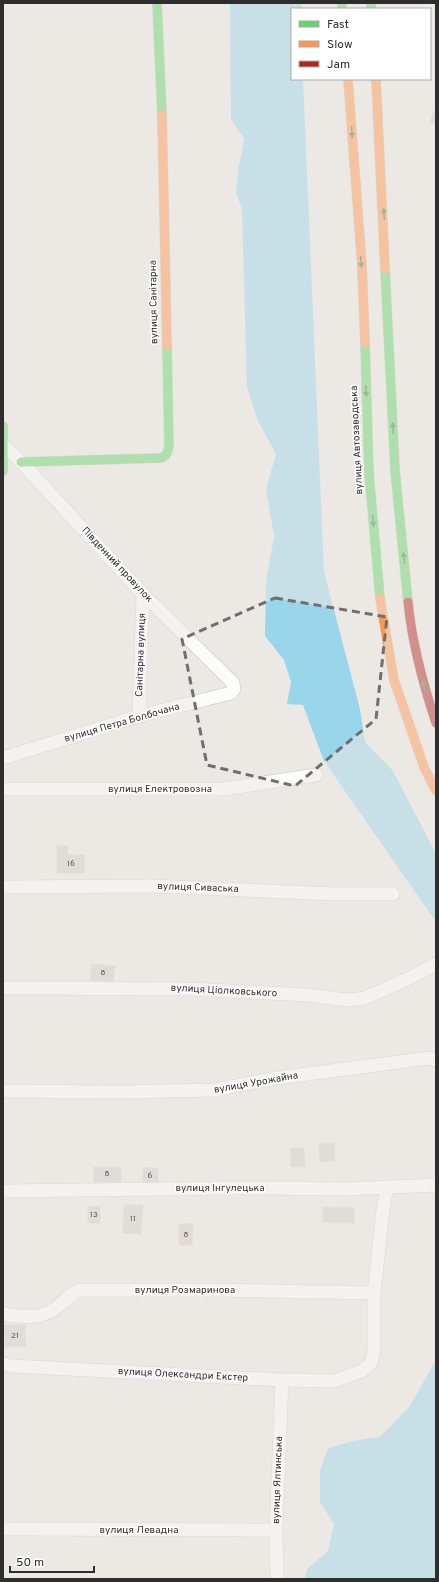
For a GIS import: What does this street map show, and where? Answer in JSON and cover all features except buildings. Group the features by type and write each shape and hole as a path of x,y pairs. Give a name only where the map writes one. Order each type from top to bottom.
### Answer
{"main road":[{"name":"вулиця Санітарна","path":"21,462 161,458 166,455 169,447 161,90 157,3"},
{"name":"вулиця Автозаводська","path":"348,80 354,106 379,594 394,680 424,767 436,791"},
{"path":"376,80 375,105 392,471 410,629 427,697 436,723"},
{"path":"3,426 3,471"}],"street":[{"name":"Південний провулок","path":"3,445 21,462 143,594 233,683"},
{"name":"Санітарна вулиця","path":"139,716 143,594"},
{"name":"вулиця Петра Болбочана","path":"3,758 139,716 231,693 234,689 233,683"},
{"name":"вулиця Електровозна","path":"3,789 224,789 316,775"},
{"name":"вулиця Сиваська","path":"3,887 153,886 336,894 393,894"},
{"name":"вулиця Ціолковського","path":"3,988 191,989 306,995 348,1000 365,998 410,978 436,964"},
{"name":"вулиця Урожайна","path":"3,1091 118,1092 214,1090 277,1078 429,1058 436,1060"},
{"name":"вулиця Інгулецька","path":"3,1191 240,1188 348,1189 436,1184"},
{"path":"374,1294 387,1187"},
{"name":"вулиця Розмаринова","path":"3,1314 40,1316 56,1308 68,1297 79,1290 216,1290 374,1294"},
{"name":"вулиця Олександри Екстер","path":"3,1364 12,1366 282,1380 334,1381 362,1371 370,1363 374,1351 374,1294"},
{"name":"вулиця Ялтинська","path":"277,1579 276,1530 282,1380"},
{"name":"вулиця Левадна","path":"3,1529 276,1530"}],"highlighted area":[{"path":"275,598 387,617 376,719 295,786 207,765 182,639"}],"water":[{"path":"230,3 302,3 302,8 291,8 291,80 303,80 324,572 360,709 365,742 393,771 436,854 436,922 324,761 303,705 287,704 291,682 284,660 265,636 266,582 274,536 266,489 276,454 258,421 247,387 242,209 236,192 244,139 231,119"},
{"path":"436,1360 436,1579 305,1579 307,1569 328,1551 334,1524 320,1502 320,1470 328,1448 353,1441 380,1437 410,1406"}],"traffic: fast":[{"path":"157,3 162,115"},
{"path":"342,3 342,8"},
{"path":"371,3 371,8"},
{"path":"385,269 395,470 408,602"},
{"path":"365,343 369,474 380,598"},
{"path":"21,462 161,458 166,455 169,447 167,346"},
{"path":"3,426 3,471"}],"traffic: slow":[{"path":"348,80 362,266 365,343"},
{"path":"376,80 385,269"},
{"path":"162,115 167,346"},
{"path":"380,598 394,680 424,767 436,791"}],"traffic: jam":[{"path":"408,602 412,633 436,723"}]}
